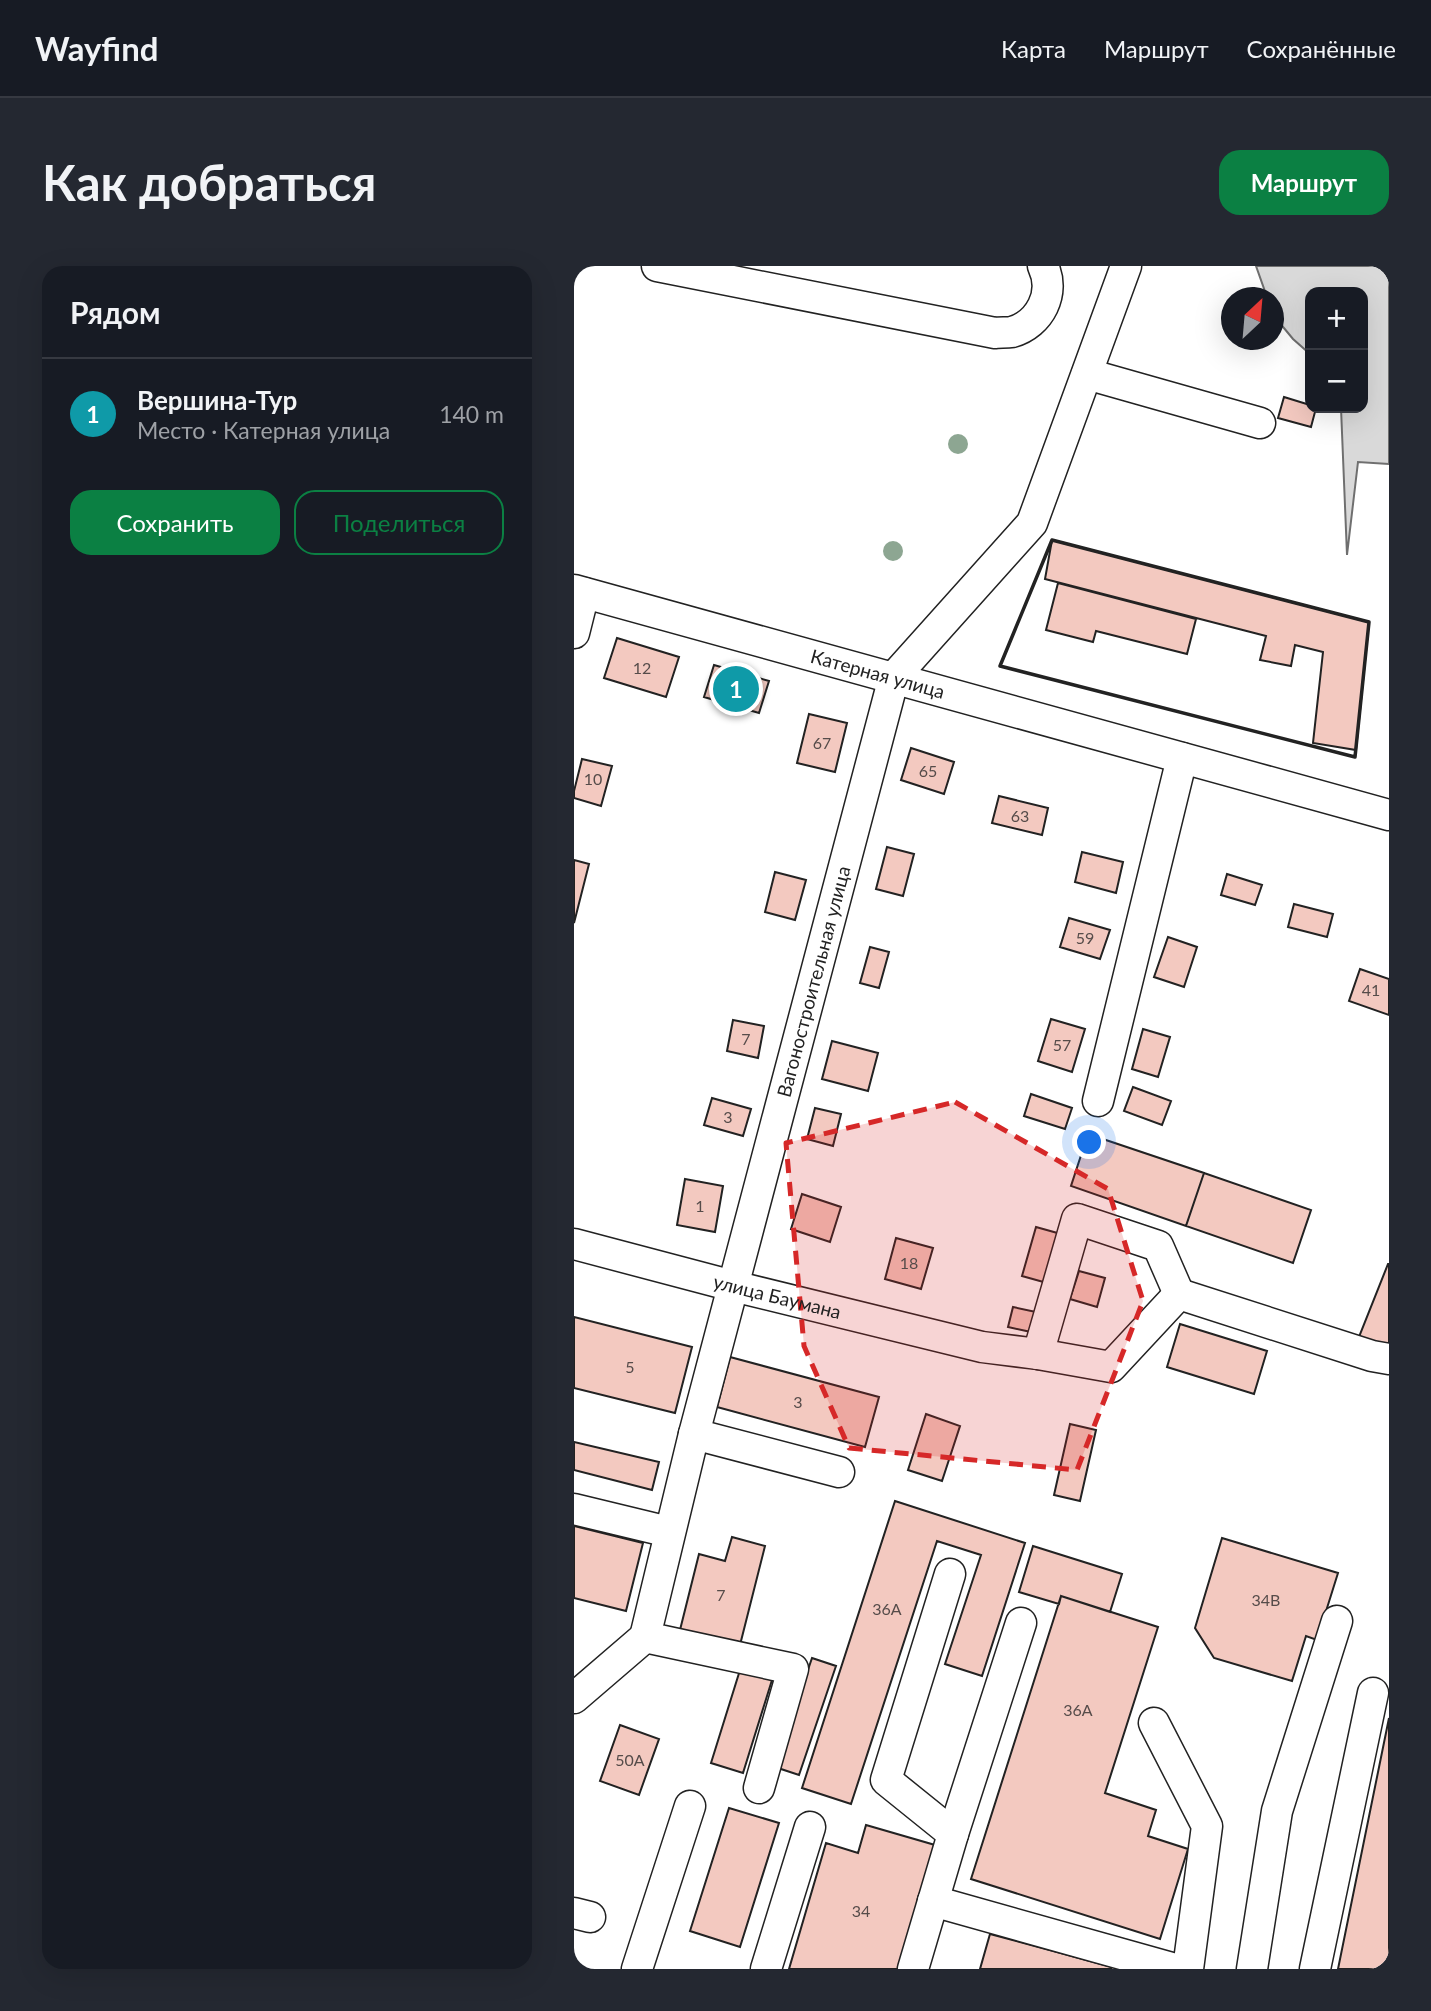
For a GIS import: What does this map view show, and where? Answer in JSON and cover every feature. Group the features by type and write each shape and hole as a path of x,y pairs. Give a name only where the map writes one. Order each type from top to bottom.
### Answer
{"street":[{"path":"657,266 995,332 1011,332 1031,323 1042,308 1048,291 1047,275 1043,266"},
{"path":"894,677 1032,523 1126,266"},
{"path":"1087,374 1259,423"},
{"path":"574,632 579,592"},
{"name":"Катерная улица","path":"579,592 1389,815"},
{"name":"Вагоностроительная улица","path":"645,1637 694,1434 894,677"},
{"path":"1098,1101 1182,758"},
{"path":"1038,1354 1077,1219 1158,1246 1179,1294 1372,1356 1389,1359"},
{"name":"улица Баумана","path":"574,1244 982,1347 1111,1367 1179,1294"},
{"path":"694,1434 839,1472"},
{"path":"574,1509 669,1532"},
{"path":"950,1574 886,1780 953,1834"},
{"path":"1252,1969 1277,1811 1337,1621"},
{"path":"913,1969 1021,1623"},
{"path":"574,1698 645,1637 793,1670 759,1788"},
{"path":"1315,1969 1373,1693"},
{"path":"1154,1723 1207,1826 1188,1969"},
{"path":"637,1969 690,1806"},
{"path":"766,1969 810,1827"},
{"path":"933,1901 1175,1969"}],"highlighted area":[{"path":"955,1102 1108,1189 1143,1301 1077,1470 849,1448 804,1346 786,1143"}],"shaded area":[{"path":"1256,266 1389,266 1389,464 1358,462 1347,555 1341,413 1368,413 1368,287 1305,287 1305,350 1284,328 1284,287 1263,287"}],"building":[{"path":"1284,397 1305,403 1305,413 1315,413 1311,427 1278,418"},
{"path":"1052,540 1369,622 1356,750 1313,743 1323,652 1295,645 1291,666 1260,660 1266,636 1045,579"},
{"path":"1058,583 1196,619 1187,654 1096,631 1093,642 1046,630"},
{"path":"617,638 679,657 666,697 604,678"},
{"path":"714,665 769,681 759,713 704,697"},
{"path":"809,714 847,723 835,772 797,763"},
{"path":"911,748 954,762 944,794 901,780"},
{"path":"582,759 612,766 601,806 574,798"},
{"path":"999,796 1048,808 1042,835 992,823"},
{"path":"887,847 914,854 903,896 876,889"},
{"path":"1082,852 1123,862 1116,893 1075,882"},
{"path":"574,860 589,864 574,923"},
{"path":"775,872 806,880 795,920 765,912"},
{"path":"1227,874 1262,885 1255,905 1221,895"},
{"path":"1294,904 1333,914 1327,937 1288,927"},
{"path":"1069,918 1110,930 1100,959 1060,947"},
{"path":"1168,937 1197,947 1184,987 1154,977"},
{"path":"870,947 889,952 879,988 860,983"},
{"path":"1360,969 1389,979 1389,1015 1349,1001"},
{"path":"1051,1019 1085,1029 1072,1072 1038,1061"},
{"path":"733,1020 764,1026 758,1058 727,1051"},
{"path":"1143,1029 1170,1037 1158,1077 1132,1069"},
{"path":"832,1041 878,1053 868,1091 822,1079"},
{"path":"1133,1087 1171,1101 1162,1125 1124,1111"},
{"path":"1031,1094 1072,1108 1065,1129 1024,1116"},
{"path":"712,1098 751,1109 743,1136 704,1125"},
{"path":"815,1108 841,1114 833,1146 807,1139"},
{"path":"1088,1134 1204,1173 1186,1226 1071,1186"},
{"path":"1204,1173 1311,1210 1293,1263 1186,1226"},
{"path":"685,1179 723,1186 715,1232 677,1225"},
{"path":"802,1194 841,1207 830,1242 791,1229"},
{"path":"1036,1227 1061,1234 1047,1283 1022,1276"},
{"path":"896,1238 933,1248 921,1289 885,1279"},
{"path":"1389,1264 1389,1348 1359,1337"},
{"path":"1079,1271 1105,1278 1097,1307 1070,1299"},
{"path":"1013,1307 1036,1312 1031,1332 1008,1327"},
{"path":"574,1317 692,1347 675,1413 574,1388"},
{"path":"1180,1324 1267,1351 1254,1394 1167,1367"},
{"path":"730,1357 879,1397 865,1447 717,1407"},
{"path":"926,1414 960,1426 942,1481 908,1470"},
{"path":"1070,1424 1096,1430 1080,1501 1054,1495"},
{"path":"574,1442 659,1462 652,1490 574,1470"},
{"path":"895,1501 1025,1543 982,1676 945,1664 981,1555 937,1541 851,1804 802,1788"},
{"path":"574,1526 643,1543 626,1611 574,1598"},
{"path":"732,1537 765,1546 740,1645 680,1630 699,1554 725,1561"},
{"path":"1222,1538 1338,1573 1317,1640 1306,1636 1292,1681 1214,1658 1195,1628"},
{"path":"1033,1546 1122,1574 1110,1612 1061,1596 1059,1604 1019,1592"},
{"path":"1061,1596 1158,1627 1105,1793 1156,1810 1148,1836 1188,1849 1160,1939 971,1879"},
{"path":"812,1658 836,1666 799,1775 775,1767"},
{"path":"740,1670 772,1680 743,1773 711,1763"},
{"path":"1389,1718 1389,1969 1338,1969"},
{"path":"620,1725 659,1739 639,1795 600,1781"},
{"path":"729,1808 779,1823 740,1947 690,1931"},
{"path":"866,1825 935,1845 898,1969 789,1969 826,1843 858,1853"},
{"path":"990,1934 1112,1967 980,1969"}],"wall":[{"path":"1052,540 1369,622 1355,757 1000,666 1052,540"}],"place":[{"name":"Вершина-Тур","path":"736,689"}]}
